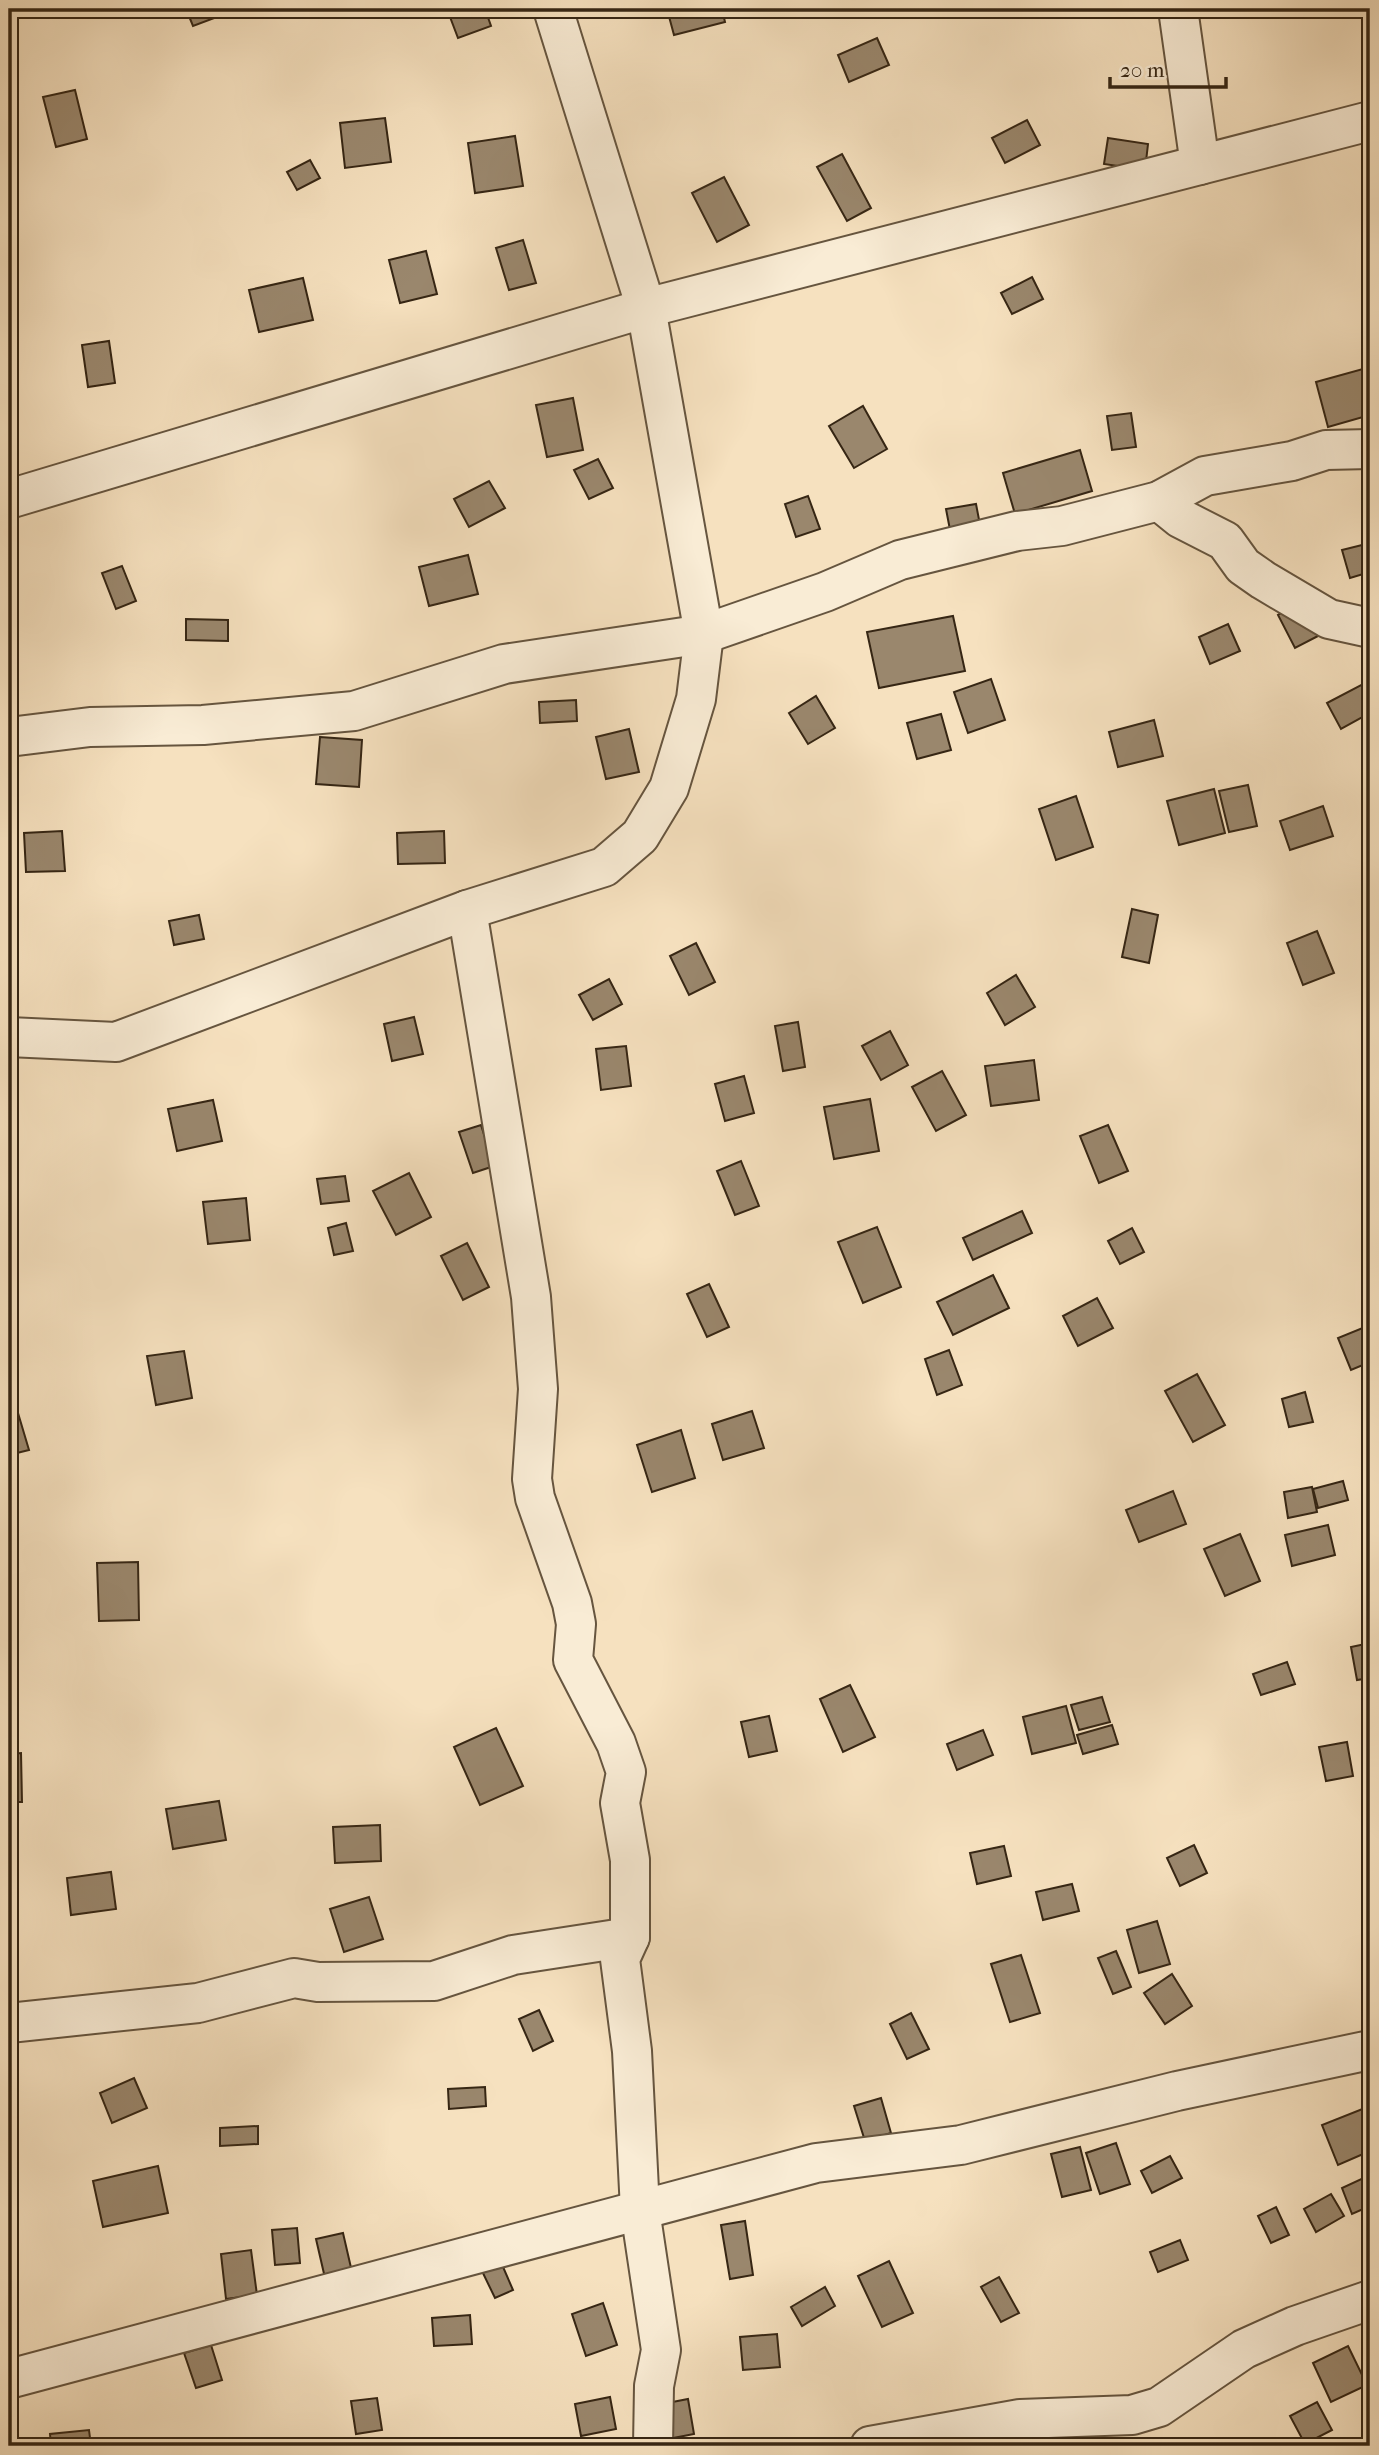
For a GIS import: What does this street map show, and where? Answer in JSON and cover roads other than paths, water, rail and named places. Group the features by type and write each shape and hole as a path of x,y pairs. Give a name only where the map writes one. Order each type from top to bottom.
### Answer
{"street":[{"path":"9,1037 116,1042 467,910 604,867 640,836 670,788 696,699 704,634 646,308 553,9"},
{"path":"1178,9 1200,165"},
{"path":"9,499 646,308 1370,121"},
{"path":"9,737 90,727 203,725 354,711 504,664 704,634 825,592 900,561 1017,531 1062,526 1159,501 1205,475 1292,461 1326,450 1370,449"},
{"path":"1159,501 1180,518 1225,541 1243,566 1263,580 1329,619 1370,628"},
{"path":"467,910 531,1297 538,1389 532,1479 535,1498 572,1603 576,1624 573,1660 616,1743 626,1772 620,1803 630,1860 630,1937 620,1959 632,2051 640,2210 661,2350 654,2386 653,2446"},
{"path":"9,2024 198,2003 294,1978 318,1982 434,1981 513,1955 630,1937"},
{"path":"9,2379 816,2163 961,2145 1177,2091 1370,2050"},
{"path":"870,2446 1020,2419 1132,2415 1159,2407 1244,2349 1296,2326 1370,2300"}]}
